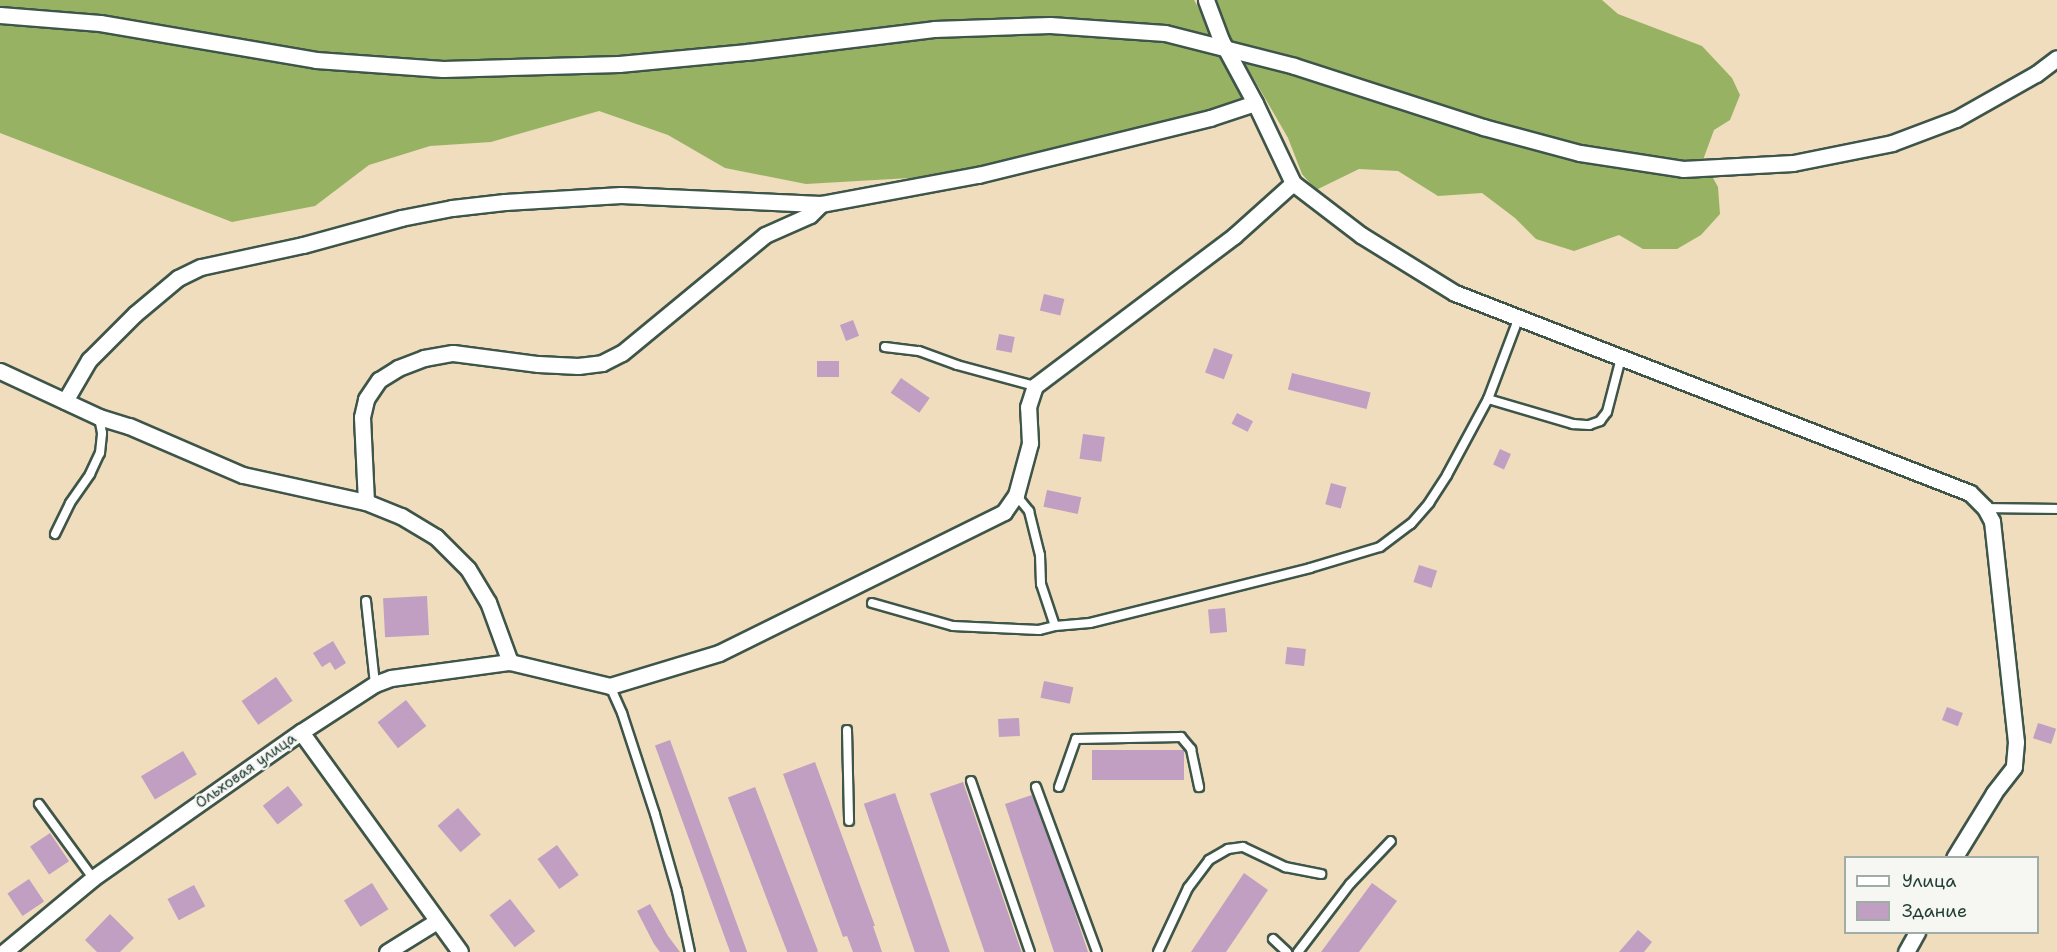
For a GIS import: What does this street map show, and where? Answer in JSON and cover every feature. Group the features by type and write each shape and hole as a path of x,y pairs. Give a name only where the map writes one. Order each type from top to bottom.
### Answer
{"street":[{"path":"1206,0 1226,49 1256,103 1293,183 1361,235 1455,293 1930,476 1970,493 1985,508 1992,520 2016,742 2014,767 1994,793 1955,856"},
{"path":"0,15 100,23 316,60 443,69 619,64 747,52 934,29 1001,26 1104,28 1165,33 1294,66 1526,139 1580,153 1683,170 1793,163 1892,142 1956,119 2036,74 2057,58"},
{"path":"65,400 89,360 135,314 178,278 201,267 452,207 621,195 820,204 978,176 1210,118 1256,103"},
{"path":"301,732 375,684 391,678 510,662 610,686 719,653 1004,512 1016,495 1030,443 1028,407 1035,386 1234,236 1293,183"},
{"path":"366,502 362,417 366,399 379,380 398,368 424,358 453,353 538,364 578,366 602,363 622,353 765,235 810,215 820,204"},
{"path":"0,371 99,417 129,426 243,475 366,502 401,516 436,537 468,568 488,602 510,662"},
{"name":"Ольховая улица","path":"4,952 93,878 301,732 460,952"},
{"path":"387,952 437,921"},
{"path":"1906,952 1916,934"}],"lane":[{"path":"872,603 953,626 1039,630 1090,623 1310,568 1380,547 1410,524 1429,503 1465,445 1488,399 1519,316"},
{"path":"885,347 919,351 957,365 1035,386"},
{"path":"1488,399 1573,424 1589,425 1600,421 1607,412 1621,358"},
{"path":"55,534 70,502 90,474 100,453 102,433 99,417"},
{"path":"1016,495 1029,511 1040,555 1041,584 1055,626"},
{"path":"1985,508 2057,509"},
{"path":"366,601 375,684"},
{"path":"610,686 622,713 656,814 677,891 690,952"},
{"path":"847,730 849,821"},
{"path":"1059,787 1076,739 1181,737 1191,749 1199,788"},
{"path":"971,781 1030,952"},
{"path":"1036,787 1097,952"},
{"path":"39,804 93,878"},
{"path":"1298,952 1350,884 1391,841"},
{"path":"1158,952 1188,888 1209,860 1227,849 1243,847 1285,867 1321,874"},
{"path":"1273,939 1287,952"}],"green space":[{"path":"0,0 1194,0 1253,102 944,176 806,184 725,168 668,135 599,111 491,142 430,146 369,165 315,206 232,222 0,133"},
{"path":"1214,0 1602,0 1618,14 1702,46 1732,78 1740,95 1730,120 1714,130 1703,160 1718,187 1720,214 1701,235 1677,249 1643,249 1619,235 1574,251 1536,239 1515,218 1482,193 1438,196 1398,171 1359,169 1316,190 1302,174 1288,138 1225,29"}],"building":[{"path":"1044,294 1064,299 1060,316 1040,310"},
{"path":"853,320 859,336 846,341 840,325"},
{"path":"999,334 1015,337 1012,353 996,350"},
{"path":"1214,348 1233,355 1224,379 1205,372"},
{"path":"817,361 839,361 839,377 817,377"},
{"path":"1292,373 1371,393 1366,409 1288,389"},
{"path":"901,378 930,398 919,413 891,393"},
{"path":"1237,413 1253,421 1248,432 1232,424"},
{"path":"1083,434 1105,437 1101,462 1080,459"},
{"path":"1500,449 1511,454 1504,469 1493,465"},
{"path":"1331,483 1346,487 1341,508 1325,504"},
{"path":"1047,490 1081,497 1078,514 1043,507"},
{"path":"1419,565 1437,571 1432,588 1413,582"},
{"path":"427,596 429,635 385,637 383,598"},
{"path":"1225,608 1227,632 1210,633 1208,609"},
{"path":"333,641 346,663 335,670 330,662 322,667 313,653"},
{"path":"1287,647 1306,649 1304,666 1285,664"},
{"path":"276,677 293,701 258,725 242,701"},
{"path":"1044,681 1073,687 1070,704 1040,698"},
{"path":"406,700 426,726 398,748 378,722"},
{"path":"1947,707 1963,713 1958,726 1942,720"},
{"path":"1019,718 1020,736 999,737 998,719"},
{"path":"2038,723 2056,729 2051,744 2033,738"},
{"path":"670,740 747,952 730,952 655,745"},
{"path":"1092,750 1184,750 1184,780 1092,780"},
{"path":"183,751 197,774 155,799 141,776"},
{"path":"815,762 875,926 873,926 882,952 853,952 847,936 843,937 783,774"},
{"path":"963,782 1022,952 985,952 930,793"},
{"path":"288,786 303,805 278,825 263,806"},
{"path":"755,787 818,951 787,952 728,797"},
{"path":"895,793 950,952 915,952 864,804"},
{"path":"1032,795 1088,952 1054,952 1005,804"},
{"path":"458,808 481,834 461,852 438,826"},
{"path":"50,833 69,861 49,875 30,846"},
{"path":"557,845 579,875 559,889 538,859"},
{"path":"1244,873 1268,890 1226,952 1191,952"},
{"path":"29,879 44,901 23,916 7,894"},
{"path":"372,883 388,909 360,927 344,900"},
{"path":"1372,883 1397,901 1359,952 1321,952"},
{"path":"194,885 205,906 179,920 168,899"},
{"path":"510,899 535,931 515,947 490,915"},
{"path":"650,904 680,952 660,952 654,944 637,911"},
{"path":"110,914 134,938 120,952 97,952 85,940"},
{"path":"1638,930 1652,942 1644,952 1619,952"}]}
